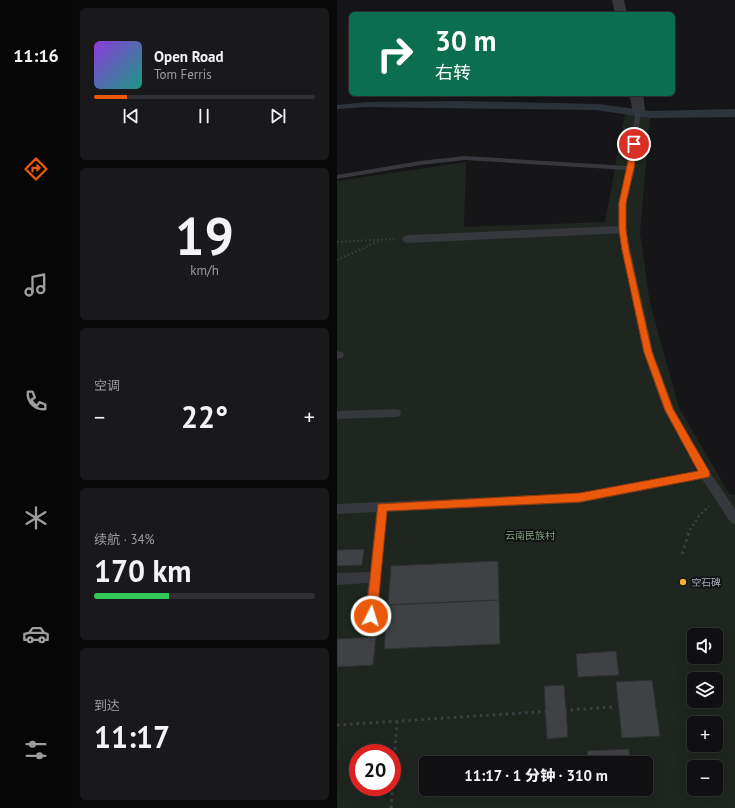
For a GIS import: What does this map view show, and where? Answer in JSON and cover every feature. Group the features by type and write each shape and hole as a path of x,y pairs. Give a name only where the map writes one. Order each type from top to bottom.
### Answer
{"street":[{"path":"618,0 621,12"},
{"path":"636,96 638,114"},
{"path":"409,239 622,230"}],"lane":[{"path":"638,114 631,168 622,203 622,230 648,352 669,410 705,474 735,519"},
{"path":"337,178 420,162 465,158 631,168"},
{"path":"337,415 396,413"},
{"path":"337,509 580,498 705,474"},
{"path":"371,616 382,507"},
{"path":"337,579 375,577"}],"path":[{"path":"337,242 409,239"},
{"path":"337,260 381,240"},
{"path":"682,554 687,532 701,512 720,496"},
{"path":"337,725 615,708"},
{"path":"391,808 397,721"}],"green space":[{"name":"云南民族村","path":"625,114 650,118 640,233 650,303 679,408 730,495 735,495 735,808 337,808 337,181 466,162 464,227 605,222"}],"shaded area":[{"path":"457,101 599,104 650,111 735,109 735,117 650,118 596,110 366,107 337,109 337,105 368,102"}],"building":[{"path":"364,549 362,565 337,566 337,550"},
{"path":"498,561 499,600 388,605 391,566"},
{"path":"499,600 500,644 384,649 388,605"},
{"path":"376,637 373,665 337,667 337,639"},
{"path":"616,651 619,675 578,677 576,654"},
{"path":"652,680 660,736 622,738 616,682"},
{"path":"564,685 568,737 547,739 544,686"},
{"path":"629,749 630,756 587,756 587,751"}],"place":[{"name":"空石碑","path":"683,582"}],"route":[{"path":"371,616 382,507 580,498 705,474 669,410 648,352 625,250 622,230 622,203 631,168 634,144"}]}
